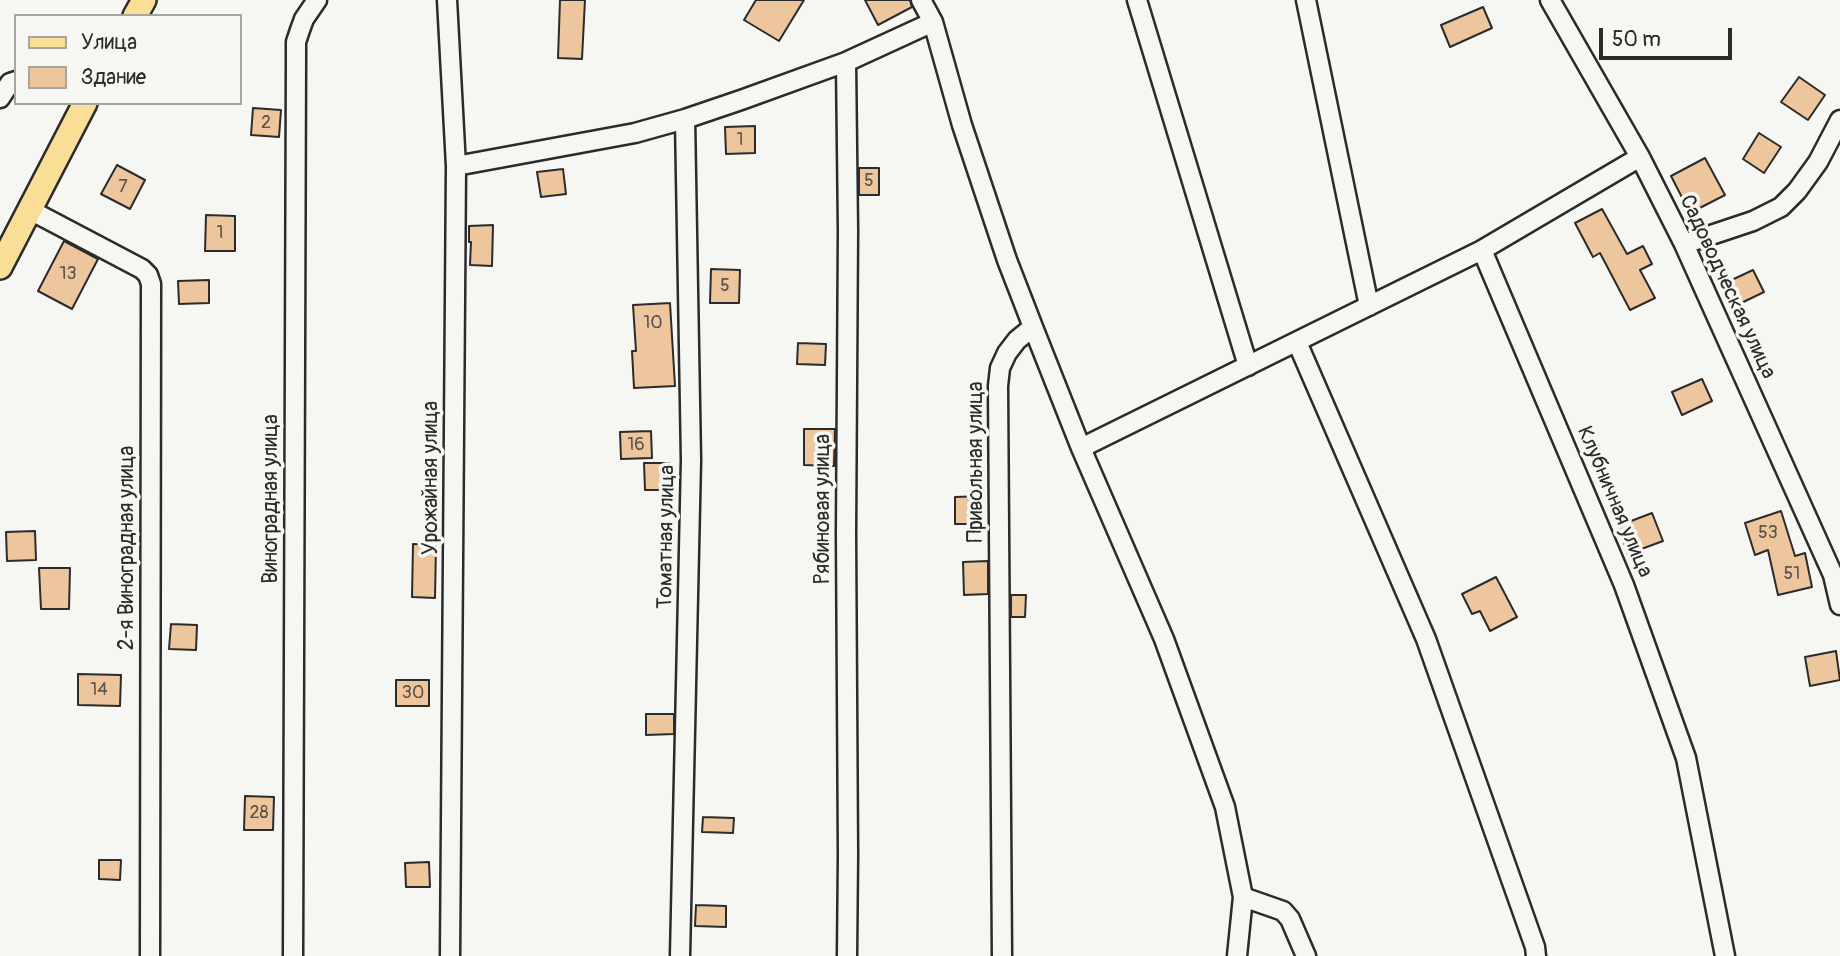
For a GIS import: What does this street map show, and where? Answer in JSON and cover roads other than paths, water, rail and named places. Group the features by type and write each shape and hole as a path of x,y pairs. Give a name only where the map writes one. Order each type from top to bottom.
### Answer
{"main road":[{"path":"0,267 84,105"}],"street":[{"name":"Виноградная улица","path":"293,956 296,42 304,19 317,0"},
{"name":"Урожайная улица","path":"447,0 456,166 450,956"},
{"path":"922,0 933,22 962,125 1007,260 1081,448 1169,652 1225,807 1242,897 1237,956"},
{"path":"1137,0 1248,366"},
{"path":"1306,0 1369,306"},
{"name":"Садоводческая улица","path":"1550,0 1640,157 1684,244 1837,570 1840,605"},
{"path":"456,166 635,133 685,118 846,62 933,22"},
{"name":"Рябиновая улица","path":"846,62 847,956"},
{"path":"0,98 10,83 14,82"},
{"name":"Томатная улица","path":"680,956 691,460 685,118"},
{"path":"1684,244 1753,221 1781,207 1797,191 1818,162 1840,120"},
{"path":"1081,448 1482,250 1640,157"},
{"name":"2-я Виноградная улица","path":"30,210 142,269 151,284 150,956"},
{"name":"Клубничная улица","path":"1482,250 1625,585 1686,758 1725,956"},
{"name":"Привольная улица","path":"1002,956 998,386 1000,368 1007,353 1033,327"},
{"path":"1297,341 1426,639 1536,956"},
{"path":"1242,897 1283,911 1290,919 1306,956"}]}
